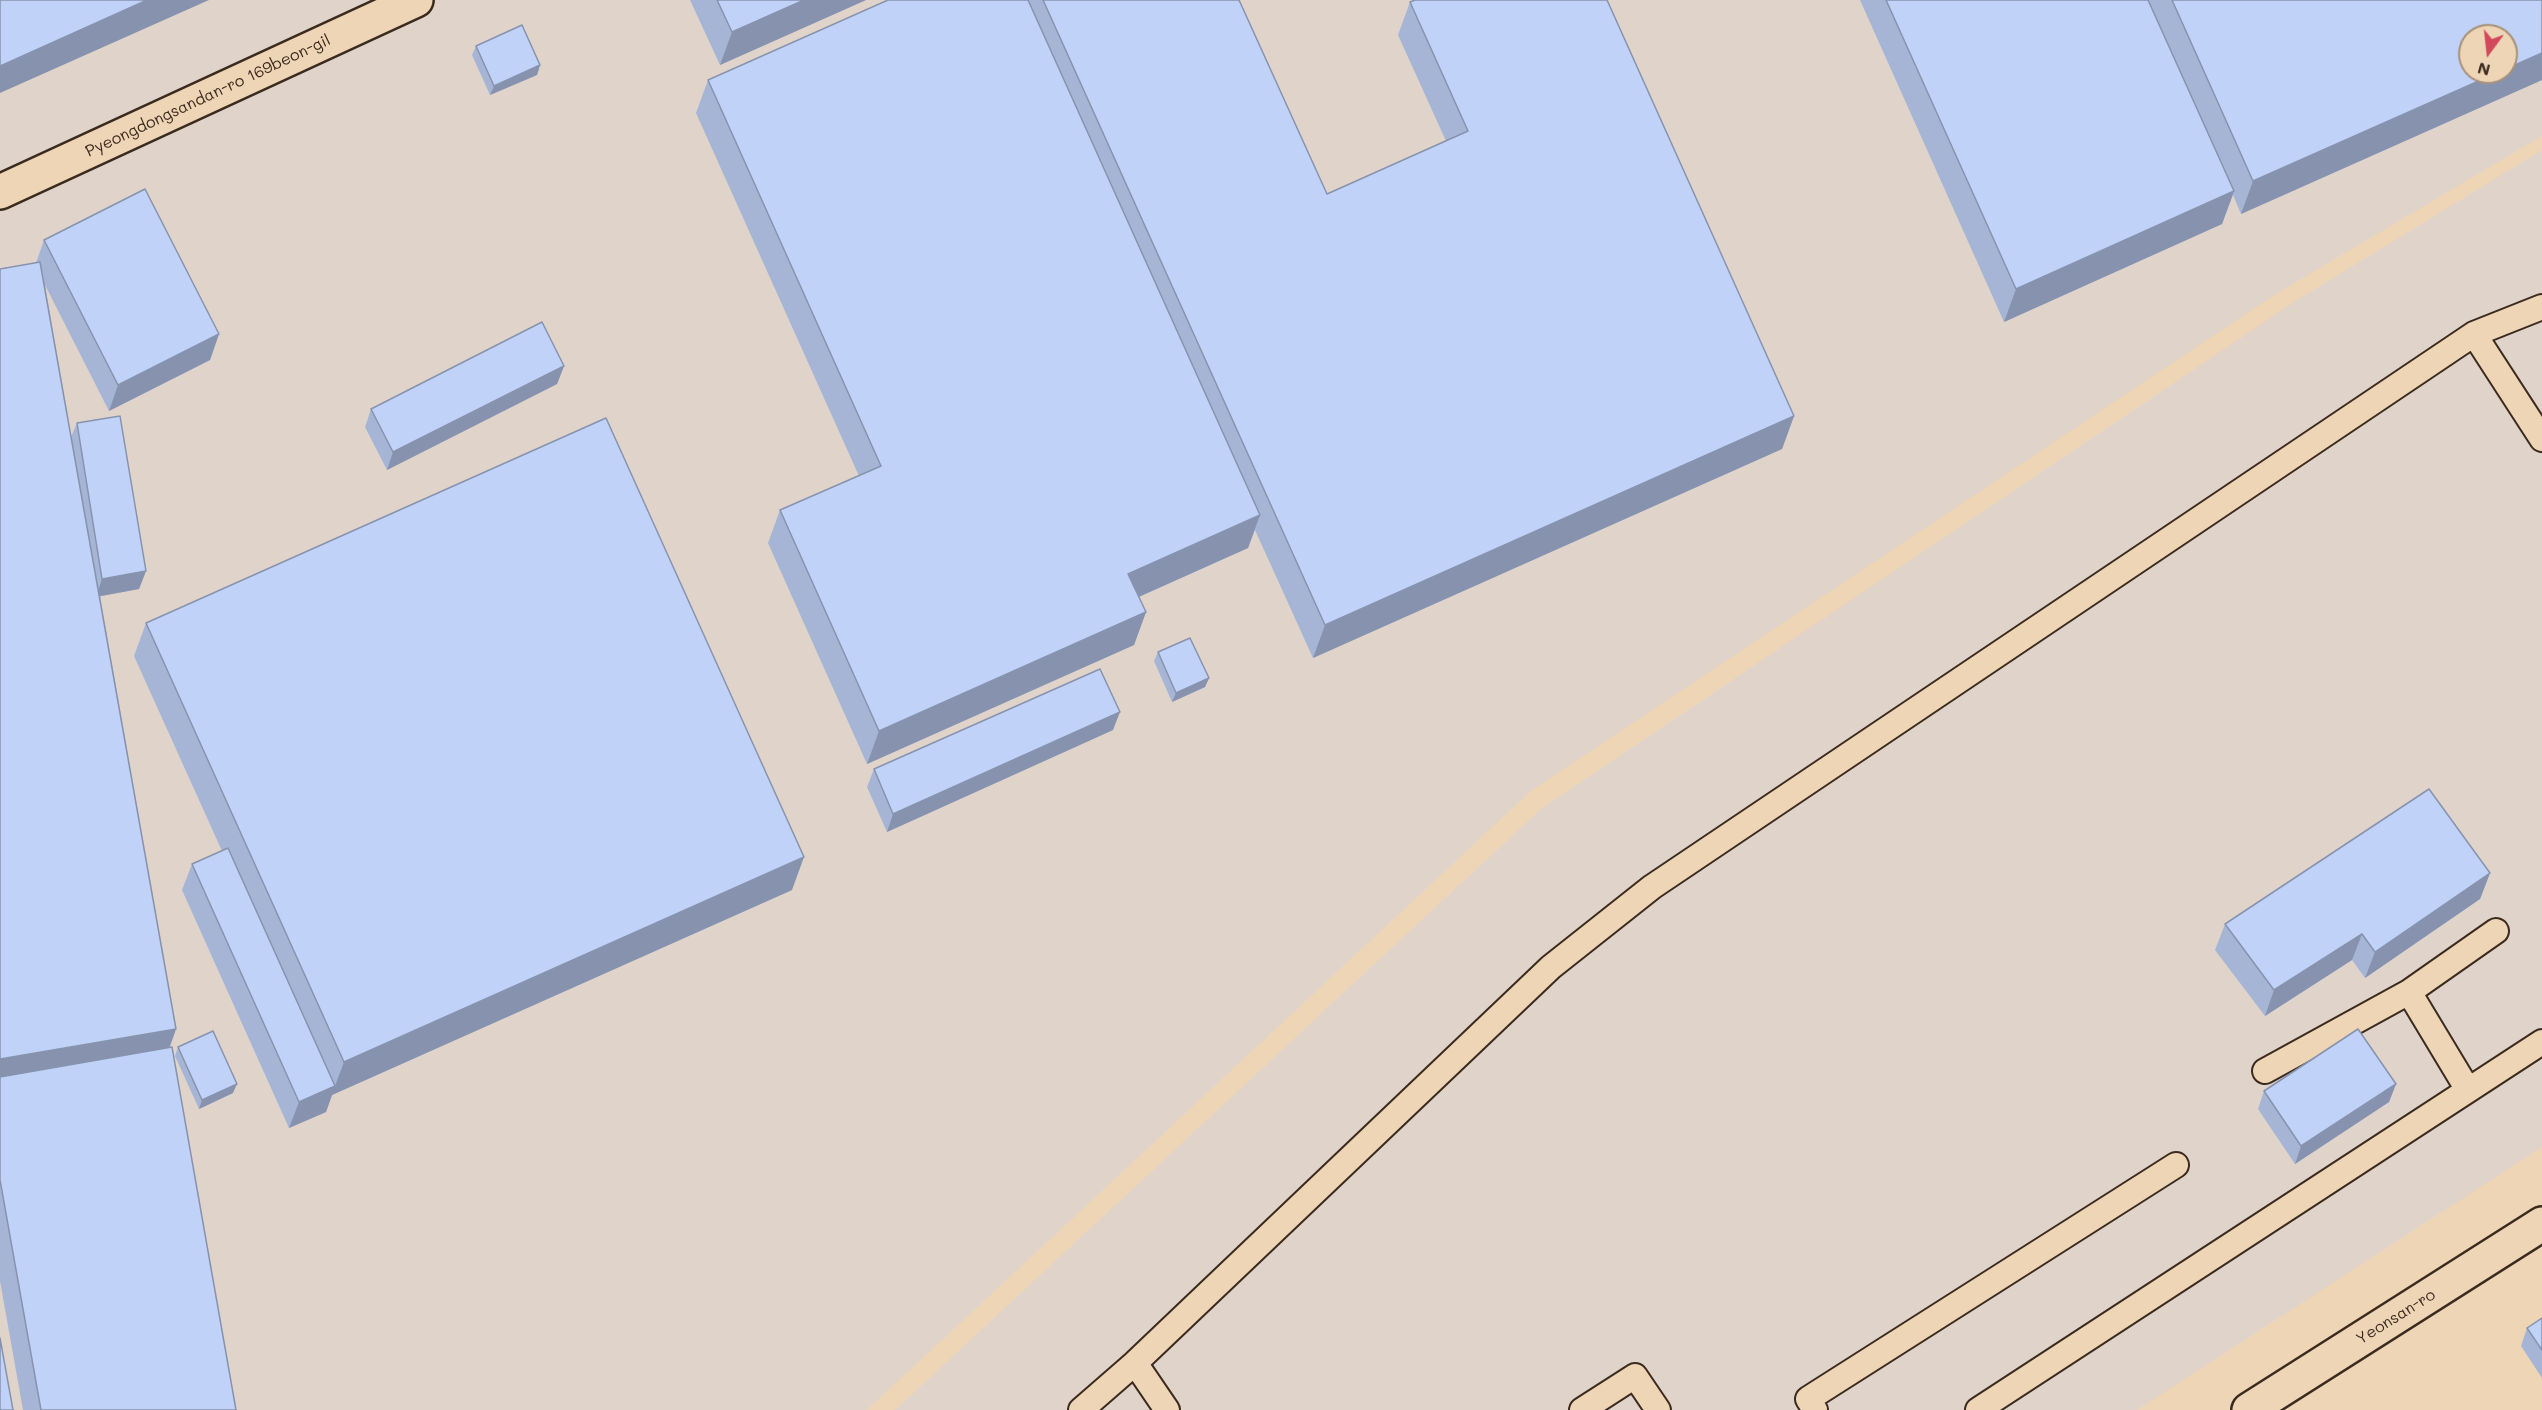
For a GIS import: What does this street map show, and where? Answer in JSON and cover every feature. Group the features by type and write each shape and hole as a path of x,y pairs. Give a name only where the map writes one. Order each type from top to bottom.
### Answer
{"street":[{"name":"Pyeongdongsandan-ro 169beon-gil","path":"0,192 416,0"},
{"name":"Yeonsan-ro","path":"2249,1410 2542,1224"}],"lane":[{"path":"1081,1410 1134,1363 1551,967 1652,887 2474,334 2542,307"},
{"path":"2474,334 2542,439"},
{"path":"2265,1071 2409,992 2496,931"},
{"path":"2409,992 2468,1090"},
{"path":"1978,1410 2542,1042"},
{"path":"1815,1410 1808,1399 2176,1165"},
{"path":"1134,1363 1167,1410"},
{"path":"1582,1410 1635,1376 1658,1410"}],"shaded area":[{"path":"0,0 2542,0 2542,136 2276,294 1531,791 867,1410 0,1410"},
{"path":"2542,150 2542,1147 2137,1410 895,1410 1542,808 2297,300"}],"building":[{"path":"0,0 147,0 0,66"},
{"path":"717,0 804,0 732,32"},
{"path":"888,0 1028,0 1260,515 1128,574 1146,612 879,731 780,510 881,466 708,80"},
{"path":"1043,0 1239,0 1327,194 1468,131 1410,2 1415,0 1607,0 1794,416 1325,625"},
{"path":"1886,0 2148,0 2234,191 2016,289"},
{"path":"2172,0 2542,0 2542,53 2518,64 2518,24 2458,24 2458,84 2472,84 2253,181"},
{"path":"522,25 540,65 494,86 476,46"},
{"path":"145,189 219,334 118,385 44,240"},
{"path":"40,262 176,1029 0,1059 0,269"},
{"path":"542,322 564,366 393,452 371,409"},
{"path":"120,416 146,571 102,579 77,423"},
{"path":"606,418 804,857 344,1062 146,623"},
{"path":"1190,638 1209,678 1176,693 1158,652"},
{"path":"1100,669 1120,712 893,814 874,769"},
{"path":"2429,789 2490,873 2375,952 2362,934 2274,990 2225,924"},
{"path":"228,848 335,1086 299,1102 192,864"},
{"path":"2358,1029 2396,1084 2301,1146 2264,1091"},
{"path":"213,1031 237,1084 202,1100 178,1047"},
{"path":"172,1047 236,1410 41,1410 0,1180 0,1077"},
{"path":"2542,1318 2542,1350 2527,1328"},
{"path":"0,1338 13,1410 0,1410"}]}
